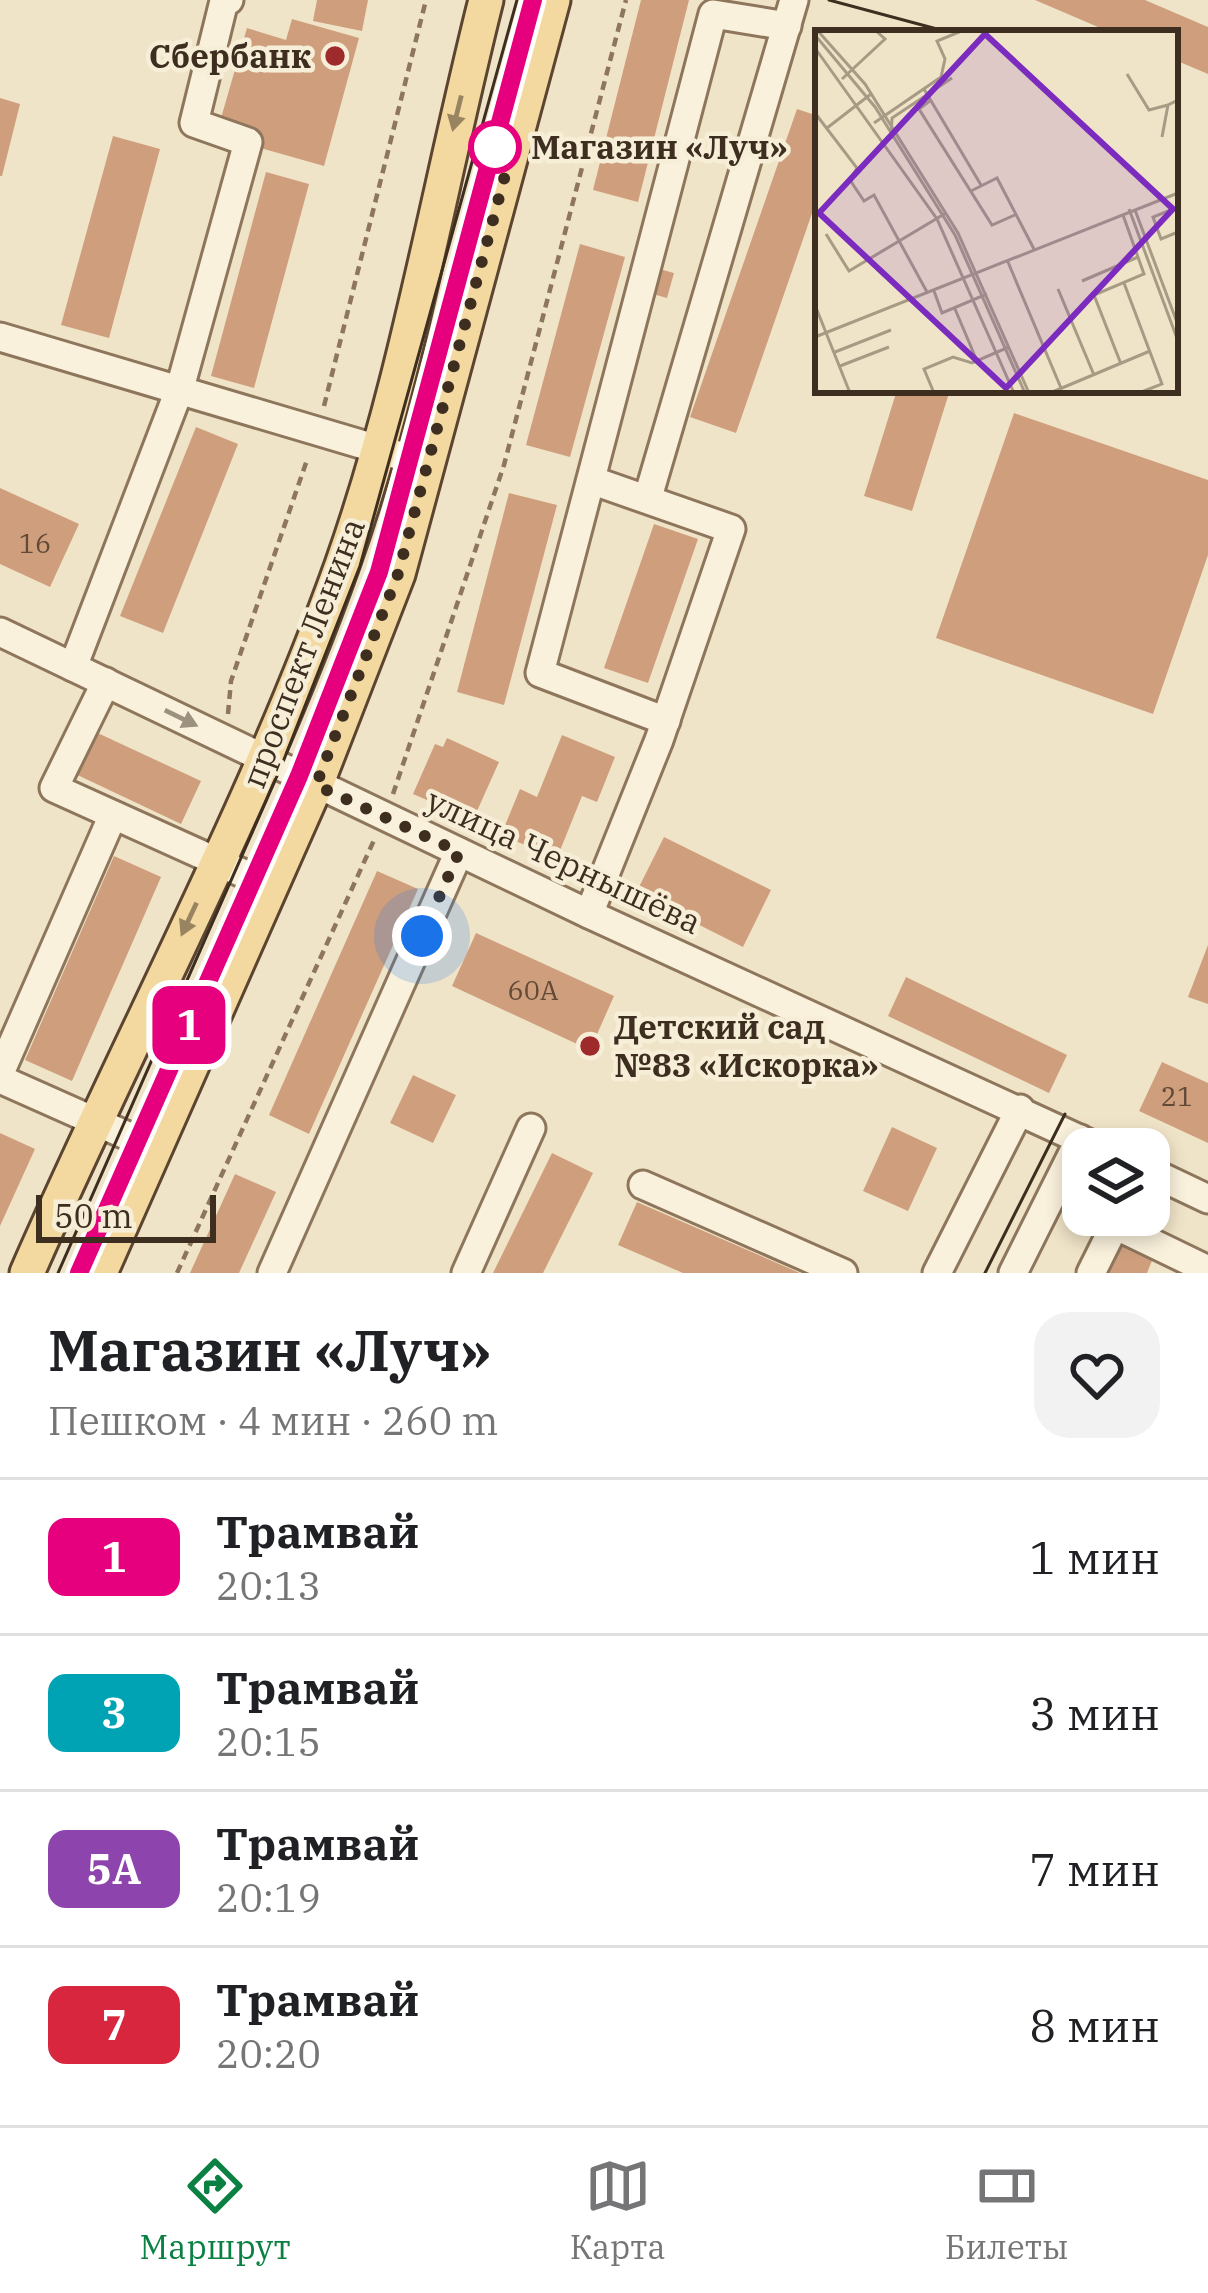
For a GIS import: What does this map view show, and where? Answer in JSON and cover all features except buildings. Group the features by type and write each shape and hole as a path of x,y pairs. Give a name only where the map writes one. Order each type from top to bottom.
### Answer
{"main road":[{"name":"проспект Ленина","path":"27,1273 216,862 253,753 342,564 376,452 486,0"},
{"name":"проспект Ленина","path":"100,1273 316,785 398,574 553,0"}],"street":[{"path":"74,667 180,388 248,142 194,124 224,1 229,0"},
{"path":"648,497 790,13 712,14 540,673 665,721"},
{"path":"0,337 428,464"},
{"path":"590,914 665,721 731,529 591,480"},
{"name":"улица Чернышёва","path":"0,632 590,914 1062,1129"},
{"path":"106,682 54,788 271,886"},
{"path":"113,815 0,1076 155,1148"},
{"path":"272,1273 459,852"},
{"path":"937,1273 1021,1108"},
{"path":"466,1273 531,1128"},
{"path":"1170,1182 1208,1199"},
{"path":"643,1184 843,1273"},
{"path":"1013,1273 1062,1192"},
{"path":"1090,1273 1115,1225 1208,1270"}],"path":[{"path":"253,753 228,715 230,681 316,434 368,247 426,0"},
{"path":"177,1273 385,818 429,700 505,465 626,0"}],"tram line":[{"path":"58,1273 281,767 360,566 517,0"},
{"name":"1","path":"79,1273 299,776 379,572 533,0"},
{"path":"829,0 937,29"},
{"path":"79,1273 299,776 379,572 513,75"},
{"path":"985,1273 1065,1114"}],"place":[{"name":"Сбербанк","path":"335,56"},
{"name":"Магазин «Луч»","path":"495,147"},
{"name":"Детский сад №83 «Искорка»","path":"590,1046"}],"route":[{"path":"422,936 459,852 316,785 398,574 508,164 495,147"}]}
